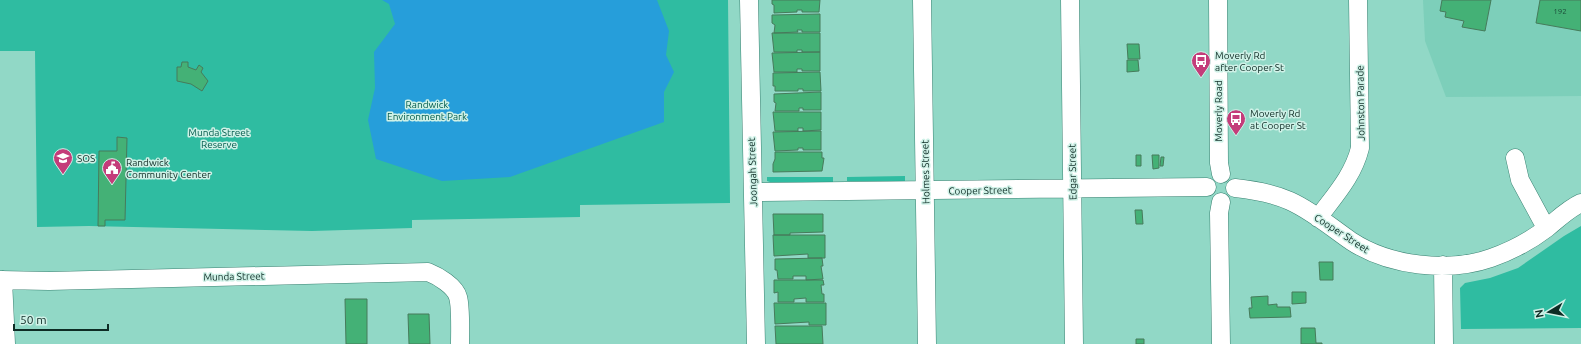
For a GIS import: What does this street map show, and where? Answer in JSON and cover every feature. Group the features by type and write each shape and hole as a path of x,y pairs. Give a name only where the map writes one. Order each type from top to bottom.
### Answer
{"street":[{"name":"Joongah Street","path":"749,0 756,344"},
{"name":"Holmes Street","path":"922,0 927,344"},
{"name":"Edgar Street","path":"1070,0 1074,344"},
{"name":"Moverly Road","path":"1218,0 1220,174"},
{"name":"Johnston Parade","path":"1318,218 1352,173 1357,162 1360,148 1358,0"},
{"path":"1515,158 1520,180 1546,228"},
{"path":"1220,174 1225,175 1232,180 1234,192 1229,199 1217,202 1210,198 1207,187 1210,179 1220,174"},
{"name":"Cooper Street","path":"753,192 1207,187"},
{"name":"Cooper Street","path":"1234,188 1255,190 1280,197 1299,205 1352,242 1379,256 1407,262 1443,265 1474,262 1490,258 1521,245 1581,203"},
{"path":"1221,202 1219,213 1221,344"},
{"path":"1443,265 1444,344"},
{"name":"Munda Street","path":"2,280 49,281 428,272 437,276 448,284 458,296 460,344"},
{"path":"2,280 6,344"}],"shaded area":[{"path":"1423,0 1581,0 1581,96 1446,97 1425,41"}],"green space":[{"name":"Randwick Environment Park","path":"0,0 728,0 730,203 580,205 580,217 412,220 412,228 312,231 89,226 37,227 35,51 0,51"},
{"path":"905,176 905,181 847,181 847,177"},
{"path":"767,177 833,177 833,182 770,182 767,181"},
{"path":"1581,226 1581,328 1461,329 1460,288 1465,283 1490,278 1518,268"}],"water":[{"path":"382,0 657,0 669,31 666,55 674,72 664,92 664,122 510,177 442,181 376,159 368,120 375,88 374,52 395,24 389,4"}],"building":[{"path":"772,0 820,0 819,12 802,12 802,10 797,10 797,12 774,13 774,5 772,4"},
{"path":"1442,0 1491,0 1485,31 1462,27 1464,21 1445,17 1446,12 1440,11"},
{"path":"1540,0 1581,0 1581,31 1536,23"},
{"path":"820,14 820,32 802,32 802,30 797,30 798,32 774,33 775,25 772,23 772,15"},
{"path":"772,33 820,33 820,52 802,52 802,50 797,50 797,52 774,52"},
{"path":"1127,44 1139,44 1140,59 1128,59"},
{"path":"820,52 820,71 802,71 802,69 797,69 797,72 774,72 772,53"},
{"path":"1127,60 1138,60 1139,71 1127,72"},
{"path":"182,62 188,62 188,67 196,70 199,65 203,68 201,72 208,81 202,91 191,84 177,81 177,67 181,67"},
{"path":"820,72 821,91 803,91 803,89 798,89 798,91 775,91 775,86 773,86 773,73"},
{"path":"821,92 821,110 803,110 803,108 799,108 799,111 775,111 776,103 774,102 774,94"},
{"path":"773,112 821,112 821,130 803,131 803,128 798,128 798,131 775,131"},
{"path":"821,131 821,150 803,150 803,148 798,148 798,150 775,151 773,132"},
{"name":"Randwick Community Center","path":"117,137 127,138 125,220 105,220 105,226 98,226 99,151 117,151"},
{"path":"775,152 822,152 822,158 824,158 822,171 773,172"},
{"path":"1136,155 1141,155 1141,166 1136,166"},
{"path":"1152,155 1159,155 1159,168 1153,169"},
{"path":"1161,157 1164,157 1163,166 1160,166"},
{"path":"1135,210 1142,210 1143,224 1136,224"},
{"path":"773,214 823,214 823,232 774,235"},
{"path":"773,235 825,235 825,258 808,258 808,254 774,256"},
{"path":"822,258 823,266 821,266 823,279 806,280 806,276 793,276 793,279 778,279 777,270 775,270 775,259"},
{"path":"1319,262 1333,262 1333,280 1320,280"},
{"path":"774,280 823,280 824,285 821,285 822,294 824,294 824,302 806,302 806,298 794,299 794,302 778,302 778,292 774,293"},
{"path":"1292,292 1306,292 1306,303 1292,304"},
{"path":"1268,296 1268,305 1277,304 1277,307 1290,307 1291,317 1250,318 1249,308 1252,308 1251,297"},
{"path":"345,299 367,299 367,344 346,344"},
{"path":"774,303 826,303 826,325 809,325 809,322 775,324"},
{"path":"408,314 429,314 430,344 409,344"},
{"path":"775,326 822,326 823,344 776,344"},
{"path":"1301,328 1315,328 1316,343 1322,344 1301,344"},
{"path":"1136,339 1144,339 1144,344 1136,344"}],"place":[{"name":"Moverly Rd after Cooper St","path":"1201,78"},
{"name":"Moverly Rd at Cooper St","path":"1236,136"},
{"name":"SOS","path":"63,175"},
{"name":"Randwick Community Center","path":"112,185"}],"park label":[{"name":"Munda Street Reserve","path":"219,138"}]}
